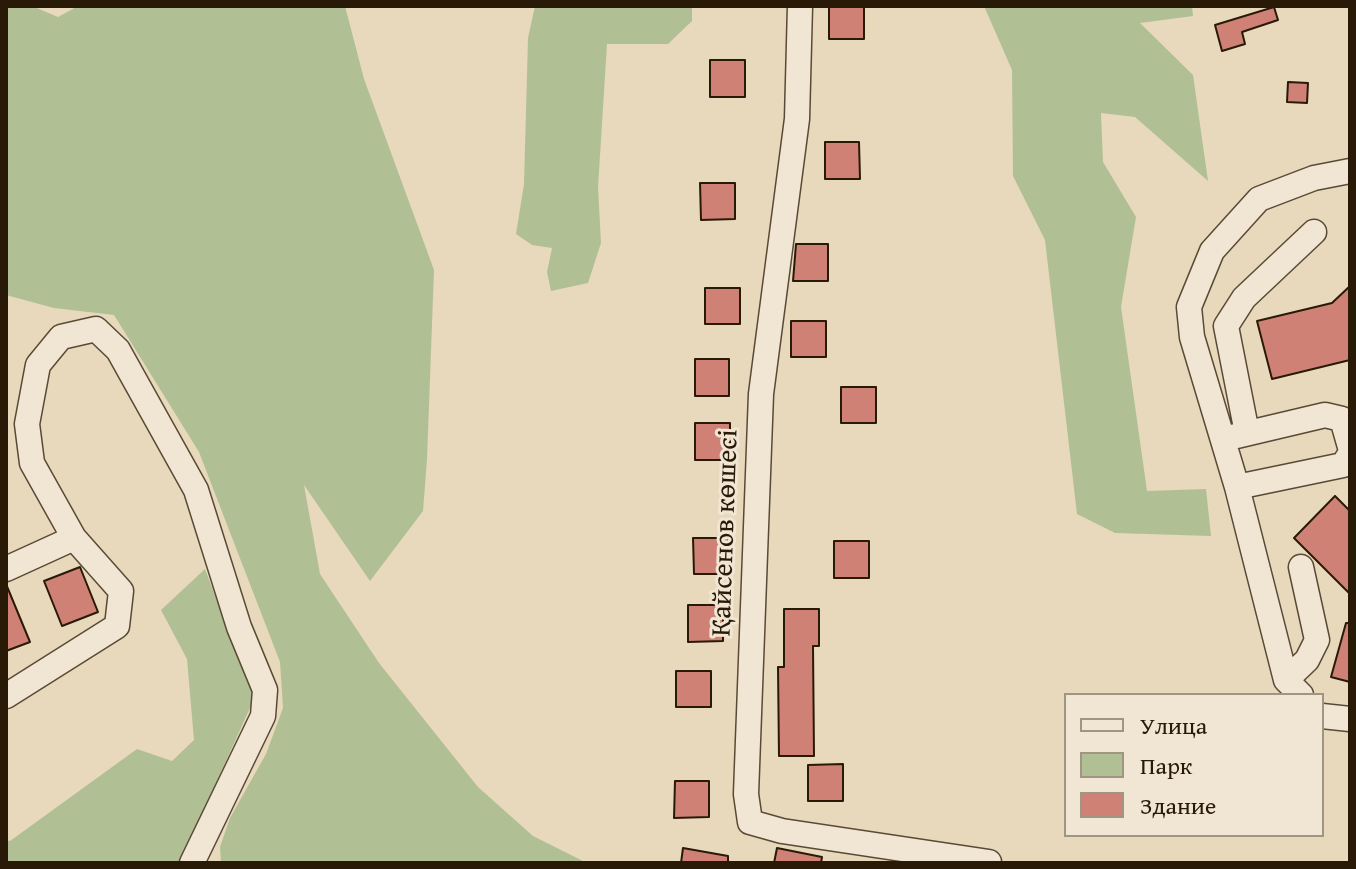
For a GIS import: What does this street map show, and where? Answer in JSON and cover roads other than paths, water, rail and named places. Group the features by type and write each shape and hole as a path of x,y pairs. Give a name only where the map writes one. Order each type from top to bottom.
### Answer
{"street":[{"name":"Қайсенов көшесі","path":"800,6 797,119 761,394 746,794 750,822 782,831 989,862"},
{"path":"1235,436 1192,337 1189,307 1212,251 1259,199 1314,178 1350,171"},
{"path":"1293,688 1237,487 1226,326 1244,298 1314,232"},
{"path":"6,696 117,626 121,591 74,538 32,463 27,424 38,365 61,337 96,329 118,350 196,490 239,627 265,690 263,716 192,863"},
{"path":"1235,436 1325,415 1342,419 1348,459 1237,487"},
{"path":"6,569 74,538"},
{"path":"1293,688 1317,640 1301,567"},
{"path":"1324,716 1350,719"}]}
